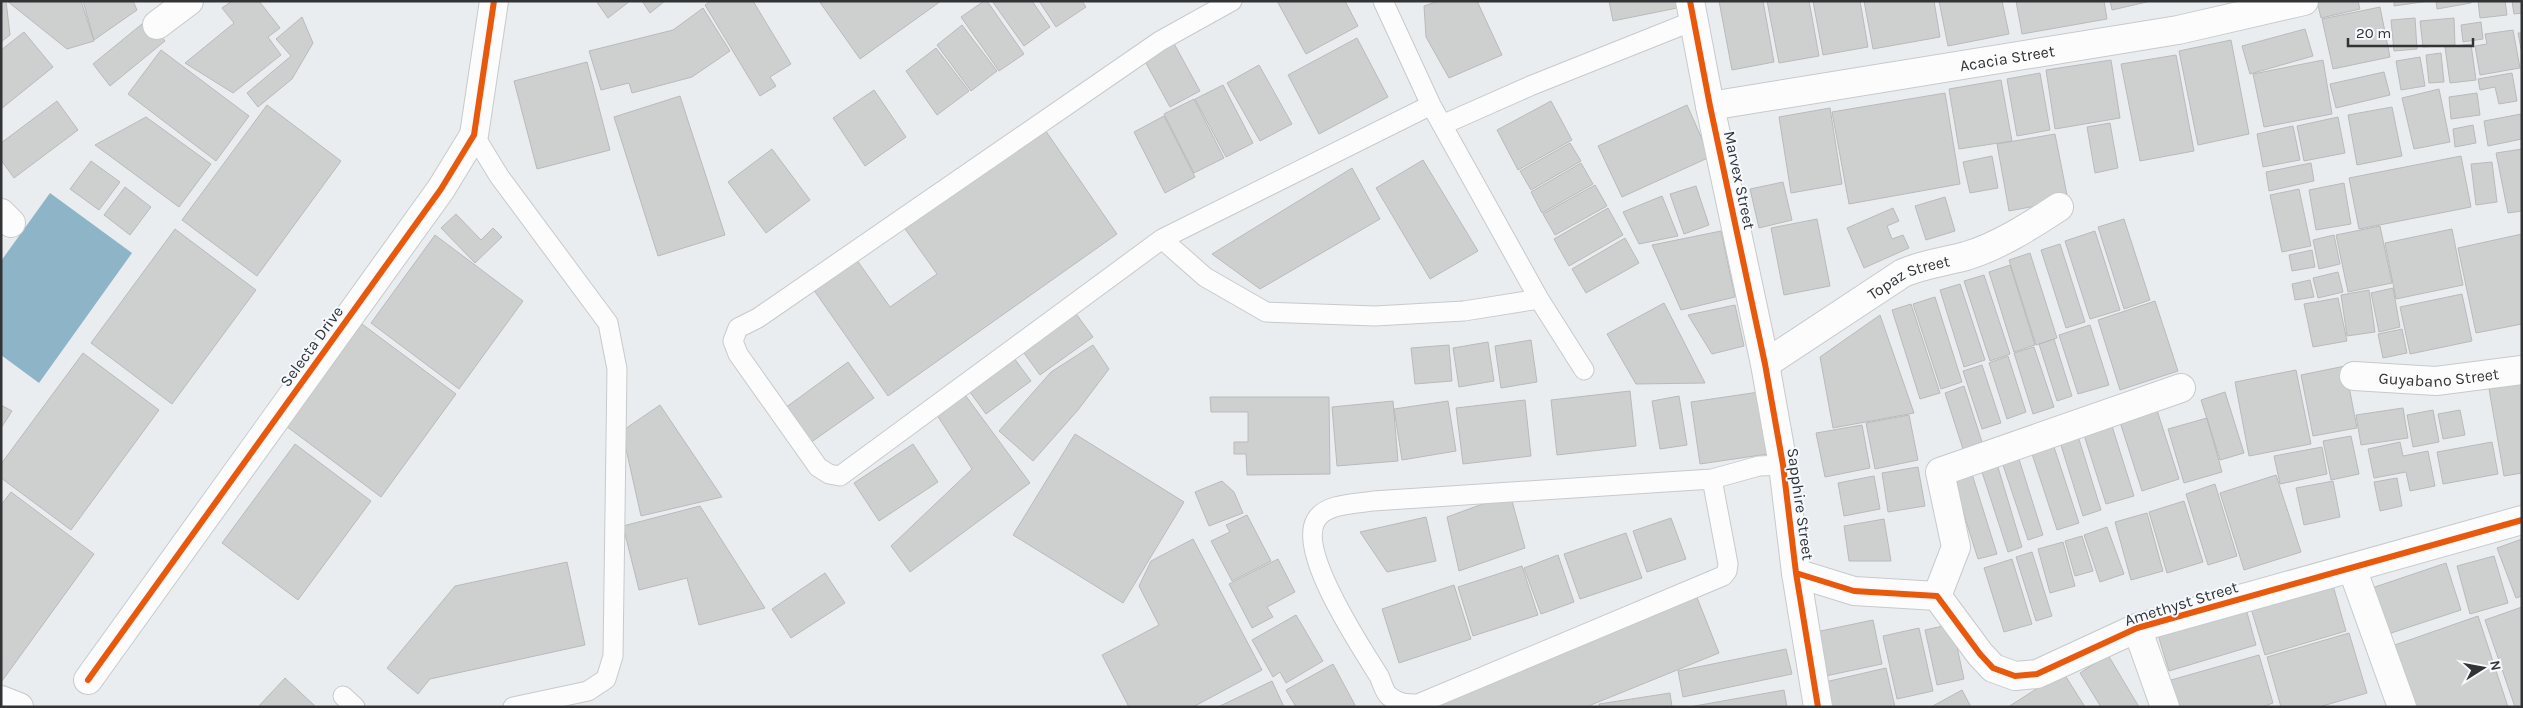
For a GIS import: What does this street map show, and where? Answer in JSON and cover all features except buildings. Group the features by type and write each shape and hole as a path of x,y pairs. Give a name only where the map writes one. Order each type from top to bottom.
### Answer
{"street":[{"path":"157,24 189,1"},
{"name":"Selecta Drive","path":"88,680 435,197 474,135 494,1"},
{"name":"Acacia Street","path":"1710,106 2178,30 2304,1"},
{"name":"Marvex Street","path":"1691,11 1765,364"},
{"name":"Topaz Street","path":"1765,364 1902,274 1923,265 1965,256 2022,231 2059,207"},
{"name":"Sapphire Street","path":"1765,364 1783,464 1796,573 1818,707"},
{"name":"Guyabano Street","path":"2354,376 2436,381 2522,370"},
{"path":"1796,573 1854,591 1937,596 1956,547 1940,472 2181,388"},
{"name":"Amethyst Street","path":"1937,596 1993,668 2015,676 2037,674 2137,628 2522,520"},
{"path":"2352,568 2402,707"},
{"path":"2137,628 2165,707"},
{"path":"1,700 19,707"}],"lane":[{"path":"1232,1 1160,41 758,318 738,328 733,341 738,354 818,467 829,474 840,476 1162,239 1431,105"},
{"path":"1383,1 1431,105 1539,299 1584,370"},
{"path":"1442,125 1691,11"},
{"path":"474,135 499,176 608,323 617,369 614,656 606,679 588,691 513,707"},
{"path":"1162,239 1206,278 1266,312 1375,316 1464,312 1539,299"},
{"path":"1712,479 1728,564 1723,576 1418,704 1402,704 1387,695 1380,678 1340,613 1316,555 1312,538 1313,526 1317,518 1324,512 1336,507 1373,501 1712,479 1759,466 1783,464"}],"water":[{"path":"50,193 132,253 39,383 1,355 1,261"}],"cycle path":[{"path":"88,680 441,189 474,135 494,1"},
{"path":"1690,1 1710,106 1765,364 1783,465 1796,573 1818,707"},
{"path":"1796,573 1854,591 1937,596 1980,654 1993,668 2015,676 2037,674 2137,628 2522,520"}]}
